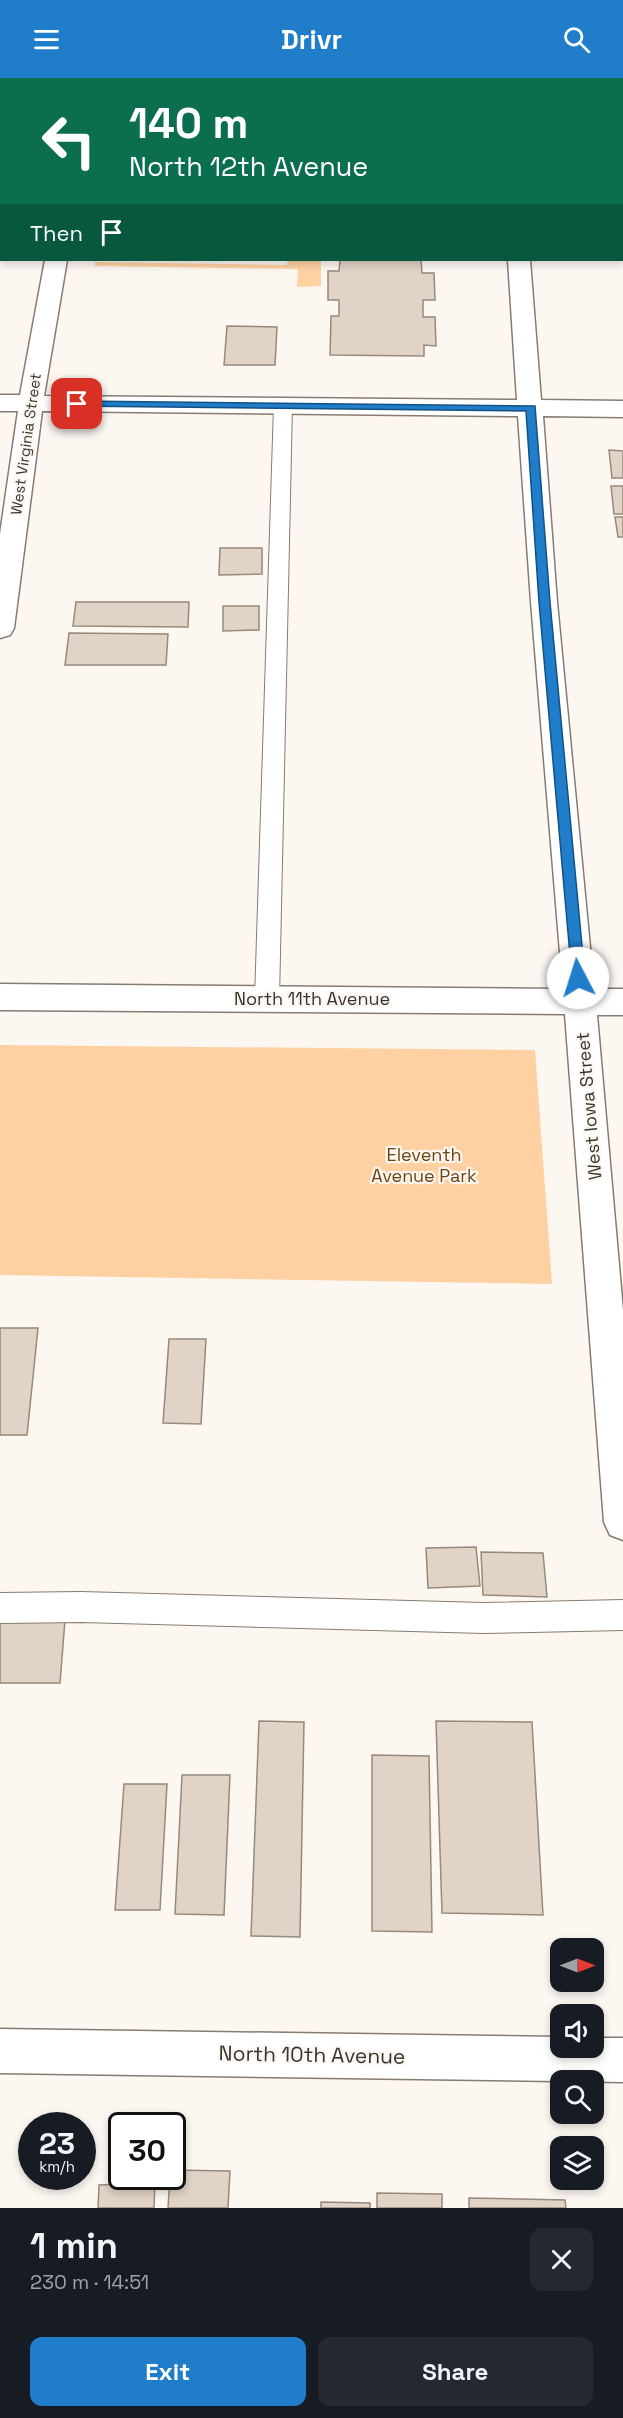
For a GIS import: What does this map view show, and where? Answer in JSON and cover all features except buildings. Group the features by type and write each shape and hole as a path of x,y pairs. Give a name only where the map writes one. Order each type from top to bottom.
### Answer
{"street":[{"name":"West Virginia Street","path":"0,628 31,403 56,261"},
{"name":"West Iowa Street","path":"519,261 544,602 623,1522"},
{"path":"0,403 623,409"},
{"name":"North 11th Avenue","path":"0,997 623,1002"},
{"name":"North 10th Avenue","path":"0,2051 623,2060"}],"lane":[{"path":"267,999 273,870 277,540 283,406"},
{"path":"0,1608 484,1618 623,1614"}],"green space":[{"path":"288,261 321,261 321,286 297,287 298,269 95,266 95,262 286,265"},
{"name":"Eleventh Avenue Park","path":"0,1045 535,1050 552,1284 0,1275"}],"route":[{"path":"77,404 531,408 544,602 578,978"}]}
